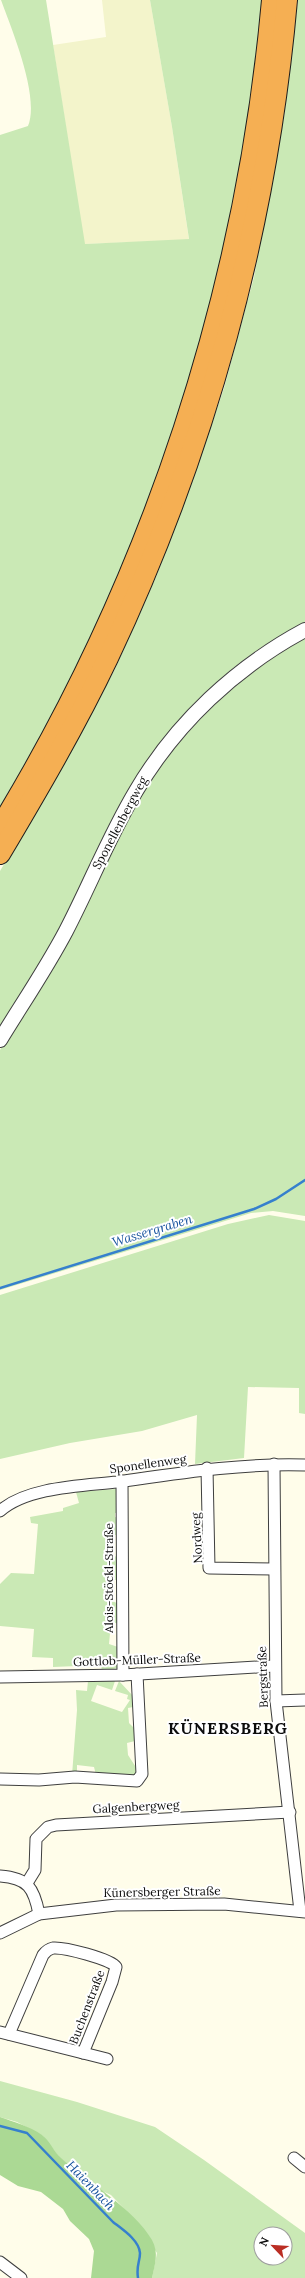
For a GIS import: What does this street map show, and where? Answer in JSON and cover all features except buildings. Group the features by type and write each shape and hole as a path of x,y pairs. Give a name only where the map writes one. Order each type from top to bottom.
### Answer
{"highway":[{"path":"0,827 70,702 130,575 161,496 187,419 224,294 242,214 258,124 272,0"},
{"path":"0,854 65,743 108,658 158,542 190,456 235,308 258,209 274,115 287,0"}],"street":[{"name":"Sponellenbergweg","path":"0,1040 66,932 123,814 157,760 182,727 222,688 264,655 305,630"},
{"name":"Sponellenweg","path":"0,1510 23,1497 34,1494 208,1468 274,1464 305,1465"},
{"name":"Bergstraße","path":"274,1464 274,1666 276,1701 303,1912"},
{"name":"Nordweg","path":"208,1468 209,1568 274,1569"},
{"name":"Alois-Stöckl-Straße","path":"122,1481 123,1675"},
{"name":"Gottlob-Müller-Straße","path":"0,1677 123,1675 274,1666"},
{"path":"0,1779 39,1780 75,1777 137,1781 142,1774 137,1674"},
{"path":"276,1701 305,1700"},
{"name":"Galgenbergweg","path":"27,1883 35,1870 36,1839 44,1830 52,1826 79,1822 290,1812"},
{"path":"0,1876 17,1879 27,1883 36,1898 40,1914"},
{"name":"Künersberger Straße","path":"0,1933 40,1914 116,1905 172,1903 224,1904 303,1912"},
{"name":"Buchenstraße","path":"4,2033 43,1955 49,1949 54,1948 75,1952 110,1962 116,1967 112,1982 83,2053"},
{"path":"4,2033 107,2059"},
{"path":"294,2158 305,2167"},
{"path":"0,2262 21,2278"}],"green space":[{"path":"1,0 46,0 85,244 189,239 172,127 150,0 263,0 248,120 226,239 207,317 166,451 133,539 76,668 40,738 0,807 0,135 28,126 31,113 28,81 18,45"},
{"path":"102,0 150,0 172,127 189,240 84,244 53,45 106,37"},
{"path":"298,0 305,0 305,623 271,641 240,662 186,713 162,742 120,805 59,932 0,1026 0,871 76,743 115,669 156,577 192,482 224,388 254,277 284,117"},
{"path":"305,638 305,1216 273,1211 251,1213 0,1290 0,1050 31,998 150,780 184,737 220,700 259,668 281,652"},
{"path":"269,1215 305,1221 305,1414 299,1413 299,1388 248,1387 244,1458 195,1464 197,1415 142,1431 70,1443 0,1459 0,1295 228,1224"},
{"path":"116,1489 117,1513 115,1513 115,1517 118,1518 116,1535 111,1535 110,1555 118,1557 118,1580 110,1580 109,1600 117,1603 117,1623 111,1623 109,1644 118,1647 117,1668 102,1672 101,1665 53,1667 53,1658 32,1657 34,1629 0,1626 0,1584 11,1573 34,1574 38,1524 31,1523 30,1517 63,1511 63,1508 79,1503 76,1492"},
{"path":"88,1681 115,1681 112,1690 97,1685 91,1701 122,1712 130,1700 127,1699 128,1695 115,1691 119,1681 133,1696 133,1707 128,1708 129,1723 135,1729 135,1741 127,1743 128,1755 139,1772 134,1779 96,1775 94,1767 77,1765 77,1774 72,1775 77,1710 76,1690 87,1691"},
{"path":"0,2081 77,2102 155,2127 204,2160 305,2233 305,2278 152,2278 157,2253 133,2218 111,2195 100,2190 60,2158 43,2136 17,2122 0,2117"},
{"path":"0,2117 27,2127 42,2135 61,2158 110,2196 134,2218 144,2229 154,2245 156,2259 152,2278 91,2278 94,2251 89,2239 70,2221 63,2209 41,2192 18,2186 0,2175"}],"waterway":[{"name":"Wassergraben","path":"0,1288 254,1209 276,1199 305,1180"},
{"name":"Haienbach","path":"0,2126 27,2133 113,2222 133,2239 137,2244 140,2253 137,2270 138,2278"}],"district":[{"name":"KÜNERSBERG","path":"228,1728"}]}
